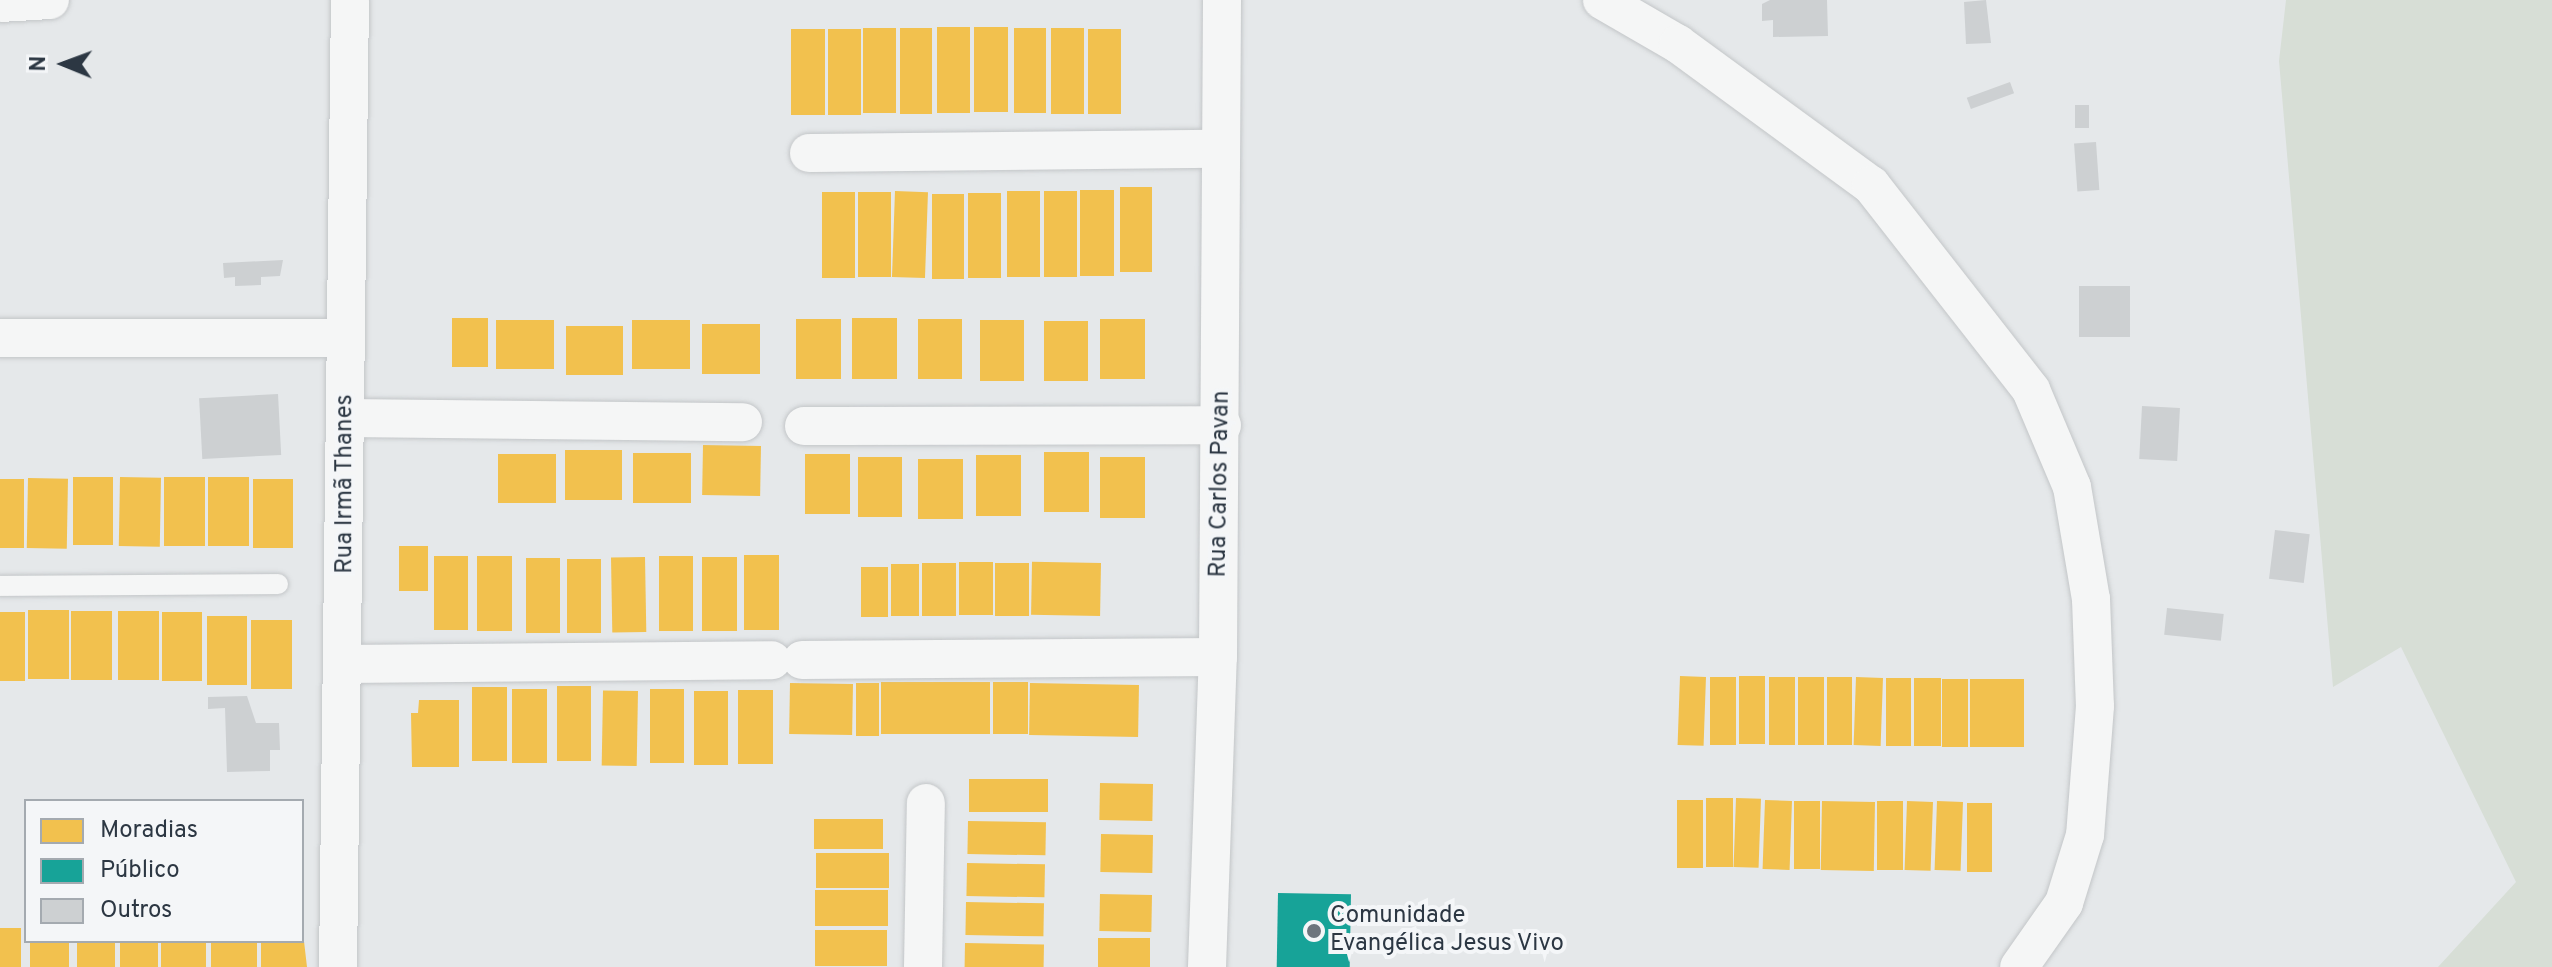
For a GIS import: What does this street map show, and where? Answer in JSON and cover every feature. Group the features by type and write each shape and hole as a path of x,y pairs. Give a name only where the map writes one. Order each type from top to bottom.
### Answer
{"street":[{"path":"0,3 50,0"},
{"name":"Rua Irmã Thanes","path":"338,967 350,0"},
{"name":"Rua Carlos Pavan","path":"1207,967 1218,657 1222,425 1222,0"},
{"path":"1602,0 1678,44 1871,185 2031,390 2072,487 2091,599 2095,706 2085,835 2064,903 2019,967"},
{"path":"809,153 1220,149"},
{"path":"0,338 346,338"},
{"path":"346,418 743,422"},
{"path":"804,426 1222,425"},
{"path":"344,664 1218,657"},
{"path":"923,967 926,803"}],"lane":[{"path":"0,586 278,584"}],"shaded area":[{"path":"2286,0 2552,0 2552,967 2438,967 2516,882 2401,647 2333,687 2279,61"}],"building: Moradias":[{"path":"937,27 970,27 970,113 937,113"},
{"path":"974,27 1008,27 1008,112 974,112"},
{"path":"863,28 896,28 896,113 863,113"},
{"path":"900,28 932,28 932,114 900,114"},
{"path":"1014,28 1046,28 1046,113 1014,113"},
{"path":"1051,28 1084,28 1084,114 1051,114"},
{"path":"791,29 825,29 825,115 791,115"},
{"path":"828,29 861,29 861,115 828,115"},
{"path":"1088,29 1121,29 1121,114 1088,114"},
{"path":"1120,187 1152,187 1152,272 1120,272"},
{"path":"1080,190 1114,190 1114,276 1080,276"},
{"path":"895,191 928,192 925,278 892,277"},
{"path":"1007,191 1040,191 1040,277 1007,277"},
{"path":"1044,191 1077,191 1077,277 1044,277"},
{"path":"822,192 855,192 855,278 822,278"},
{"path":"858,192 891,192 891,277 858,277"},
{"path":"968,193 1001,193 1001,278 968,278"},
{"path":"932,194 964,194 964,279 932,279"},
{"path":"452,318 488,318 488,367 452,367"},
{"path":"852,318 897,318 897,379 852,379"},
{"path":"796,319 841,319 841,379 796,379"},
{"path":"918,319 962,319 962,379 918,379"},
{"path":"1100,319 1145,319 1145,379 1100,379"},
{"path":"496,320 554,320 554,369 496,369"},
{"path":"632,320 690,320 690,369 632,369"},
{"path":"980,320 1024,320 1024,381 980,381"},
{"path":"1044,321 1088,321 1088,381 1044,381"},
{"path":"702,324 760,324 760,374 702,374"},
{"path":"566,326 623,326 623,375 566,375"},
{"path":"703,445 761,446 760,496 702,495"},
{"path":"565,450 622,450 622,500 565,500"},
{"path":"1044,452 1089,452 1089,512 1044,512"},
{"path":"633,453 691,453 691,503 633,503"},
{"path":"498,454 556,454 556,503 498,503"},
{"path":"805,454 850,454 850,514 805,514"},
{"path":"976,455 1021,455 1021,516 976,516"},
{"path":"858,457 902,457 902,517 858,517"},
{"path":"1100,457 1145,457 1145,518 1100,518"},
{"path":"918,459 963,459 963,519 918,519"},
{"path":"73,477 113,477 113,545 73,545"},
{"path":"120,477 161,478 160,547 119,546"},
{"path":"164,477 205,477 205,546 164,546"},
{"path":"208,477 249,477 249,546 208,546"},
{"path":"28,478 68,479 67,549 27,548"},
{"path":"0,479 24,479 24,548 0,548"},
{"path":"253,479 293,479 293,548 253,548"},
{"path":"399,546 428,546 428,591 399,591"},
{"path":"744,555 779,555 779,630 744,630"},
{"path":"434,556 468,556 468,630 434,630"},
{"path":"477,556 512,556 512,631 477,631"},
{"path":"659,556 693,556 693,631 659,631"},
{"path":"645,557 646,632 612,633 611,558"},
{"path":"702,557 737,557 737,631 702,631"},
{"path":"526,558 560,558 560,633 526,633"},
{"path":"567,559 601,559 601,633 567,633"},
{"path":"959,562 993,562 993,615 959,615"},
{"path":"1032,562 1101,563 1100,616 1031,615"},
{"path":"922,563 956,563 956,616 922,616"},
{"path":"995,563 1029,563 1029,616 995,616"},
{"path":"891,564 919,564 919,616 891,616"},
{"path":"861,567 888,567 888,617 861,617"},
{"path":"28,610 69,610 69,679 28,679"},
{"path":"71,611 112,611 112,680 71,680"},
{"path":"118,611 159,611 159,680 118,680"},
{"path":"0,612 25,612 25,681 0,681"},
{"path":"162,612 202,612 202,681 162,681"},
{"path":"207,616 247,616 247,685 207,685"},
{"path":"251,620 292,620 292,689 251,689"},
{"path":"1680,676 1706,677 1704,746 1678,745"},
{"path":"1739,676 1765,676 1765,744 1739,744"},
{"path":"1710,677 1736,677 1736,745 1710,745"},
{"path":"1769,677 1795,677 1795,745 1769,745"},
{"path":"1798,677 1824,677 1824,745 1798,745"},
{"path":"1827,677 1852,677 1852,745 1827,745"},
{"path":"1856,677 1883,678 1881,746 1854,745"},
{"path":"1886,678 1911,678 1911,746 1886,746"},
{"path":"1914,678 1941,678 1941,746 1914,746"},
{"path":"1942,679 1968,679 1968,747 1942,747"},
{"path":"1970,679 2024,679 2024,747 1970,747"},
{"path":"881,682 990,682 990,734 881,734"},
{"path":"993,682 1028,682 1028,734 993,734"},
{"path":"790,683 853,684 852,735 789,734"},
{"path":"856,683 879,683 879,736 856,736"},
{"path":"1030,683 1139,685 1138,737 1029,735"},
{"path":"557,686 591,686 591,761 557,761"},
{"path":"472,687 507,687 507,761 472,761"},
{"path":"512,689 547,689 547,763 512,763"},
{"path":"650,689 684,689 684,763 650,763"},
{"path":"603,690 638,691 637,766 602,765"},
{"path":"738,690 773,690 773,764 738,764"},
{"path":"694,691 728,691 728,765 694,765"},
{"path":"419,700 459,700 459,767 412,767 411,713 418,713"},
{"path":"969,779 1048,779 1048,812 969,812"},
{"path":"1100,783 1153,784 1152,821 1099,820"},
{"path":"1706,798 1733,798 1733,867 1706,867"},
{"path":"1736,798 1761,799 1759,868 1734,867"},
{"path":"1677,800 1703,800 1703,868 1677,868"},
{"path":"1765,800 1792,801 1790,870 1763,869"},
{"path":"1794,801 1820,801 1820,869 1794,869"},
{"path":"1822,801 1875,802 1874,871 1821,870"},
{"path":"1877,801 1903,801 1903,870 1877,870"},
{"path":"1907,801 1933,802 1931,871 1905,870"},
{"path":"1937,801 1963,802 1961,871 1935,870"},
{"path":"1967,803 1992,803 1992,872 1967,872"},
{"path":"814,819 883,819 883,849 814,849"},
{"path":"968,821 1046,822 1045,855 967,854"},
{"path":"1101,834 1153,835 1152,873 1100,872"},
{"path":"816,853 889,853 889,888 816,888"},
{"path":"967,863 1045,864 1044,897 966,896"},
{"path":"815,890 888,890 888,926 815,926"},
{"path":"1100,894 1152,895 1151,932 1099,931"},
{"path":"966,902 1044,903 1043,936 965,935"},
{"path":"0,928 21,928 21,967 0,967"},
{"path":"815,930 887,930 887,966 815,966"},
{"path":"1098,938 1150,938 1150,967 1098,967"},
{"path":"304,941 307,967 261,967 261,943"},
{"path":"30,943 69,943 69,967 30,967"},
{"path":"77,943 115,943 115,967 77,967"},
{"path":"120,943 158,943 158,967 120,967"},
{"path":"161,943 206,943 206,967 161,967"},
{"path":"211,943 257,943 257,967 211,967"},
{"path":"965,943 1044,944 1044,967 965,967"}],"building: Público":[{"name":"Comunidade Evangélica Jesus Vivo","path":"1278,893 1351,894 1350,967 1277,967"}],"building: Outros":[{"path":"1770,0 1827,0 1828,36 1773,37 1773,20 1762,21 1762,4"},
{"path":"1986,0 1991,43 1966,44 1964,2"},
{"path":"2010,82 2014,93 1971,109 1967,98"},
{"path":"2075,105 2089,105 2089,128 2075,128"},
{"path":"2096,142 2099,190 2077,191 2074,144"},
{"path":"283,260 280,276 261,277 261,285 235,286 235,277 224,278 223,263"},
{"path":"2079,286 2130,286 2130,337 2079,337"},
{"path":"278,394 281,455 202,459 199,398"},
{"path":"2142,406 2180,408 2177,461 2139,459"},
{"path":"2275,530 2310,534 2304,583 2269,579"},
{"path":"2167,608 2224,614 2221,641 2164,635"},
{"path":"247,696 256,723 279,723 280,750 270,750 270,771 227,772 225,708 208,709 208,697"}],"place":[{"name":"Comunidade Evangélica Jesus Vivo","path":"1314,931"}]}
